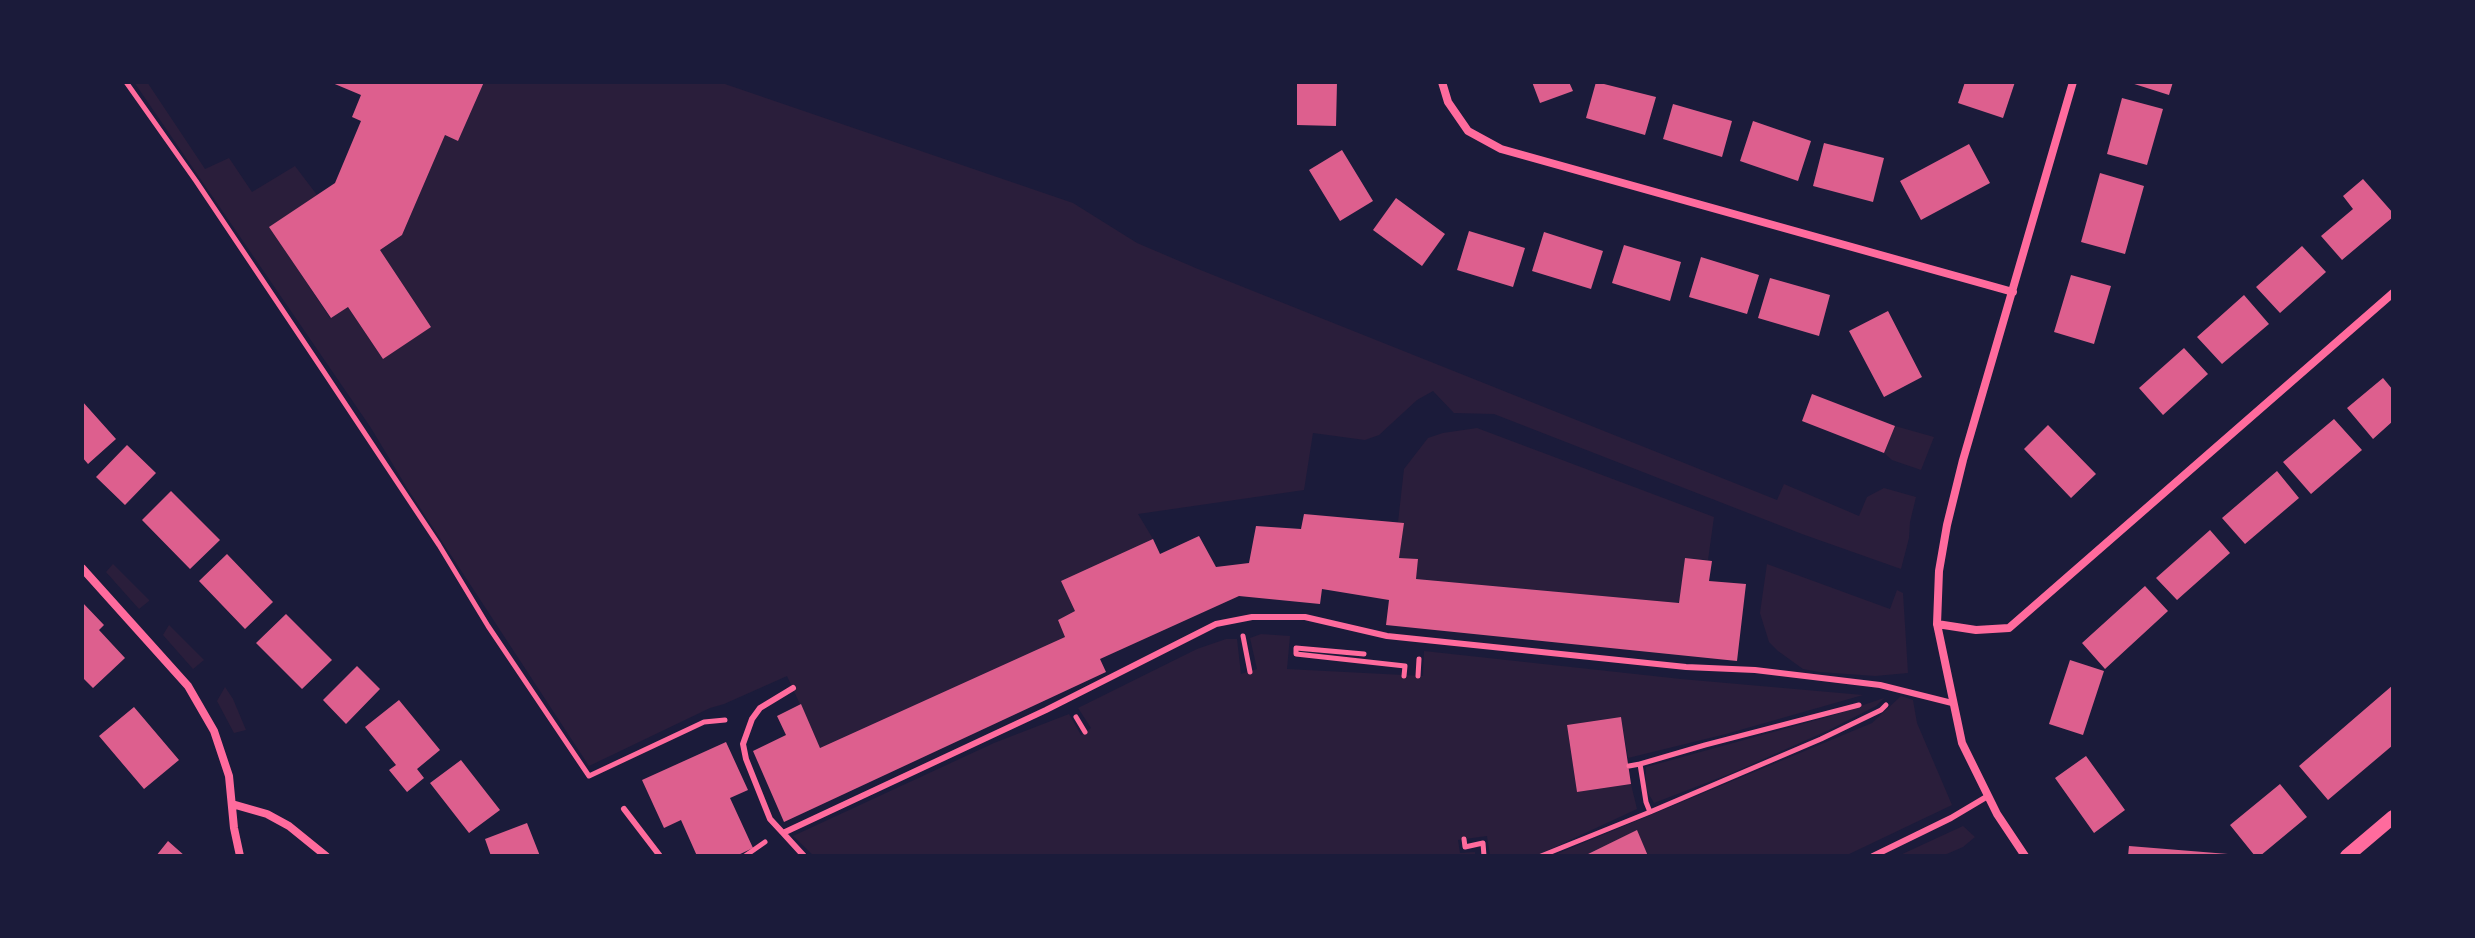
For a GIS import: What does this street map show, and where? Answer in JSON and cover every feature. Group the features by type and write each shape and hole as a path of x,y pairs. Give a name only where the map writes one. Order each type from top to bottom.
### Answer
{"street":[{"path":"1442,82 1448,102 1468,131 1501,149 2013,292"},
{"path":"2025,856 1988,796 1962,743 1937,624 1939,571 1950,511 2073,82"},
{"path":"1937,624 1976,630 2009,628 2393,293"},
{"path":"82,568 188,686 214,731 229,776 240,856"},
{"path":"232,804 267,814 289,826 326,856"},
{"path":"2347,856 2393,817"}],"lane":[{"path":"783,833 1046,710 1216,624 1252,617 1305,617 1387,636 1686,667 1755,670 1900,689 1952,703"},
{"path":"793,688 760,708 752,719 743,744 770,819 804,856"},
{"path":"1873,856 1971,808 1988,796"},
{"path":"624,809 660,856"}],"path":[{"path":"126,82 324,372 589,776 704,722 725,720"},
{"path":"1243,635 1250,672"},
{"path":"1390,656 1296,648 1296,654 1405,666 1404,676"},
{"path":"1418,676 1419,650"},
{"path":"1629,766 1866,703 1900,689"},
{"path":"1541,856 1709,788 1881,710 1900,689"},
{"path":"1072,709 1085,732"},
{"path":"1640,764 1650,812"},
{"path":"1464,839 1465,847 1483,843 1484,856"},
{"path":"745,856 765,842"}],"shaded area":[{"path":"134,82 147,82 205,169 229,158 252,192 295,166 317,195 270,227 330,318 348,307 383,359 431,327 380,250 402,235 445,135 458,141 484,82 719,82 1073,203 1137,243 1198,269 1777,500 1784,484 1859,516 1867,497 1884,488 1916,497 1901,569 1802,534 1494,414 1454,413 1433,391 1417,400 1379,435 1365,440 1313,433 1304,490 1138,514 1153,539 1075,611 1058,620 1065,637 820,748 787,676 710,708 589,766 371,428"},
{"path":"1895,426 1934,437 1921,470 1892,460 1884,453"},
{"path":"1477,428 1714,517 1708,560 1685,558 1679,603 1416,579 1418,559 1399,558 1403,523 1398,522 1404,469 1428,438"},
{"path":"113,564 149,600 139,609 106,572"},
{"path":"1767,564 1890,609 1897,590 1903,593 1908,673 1875,676 1819,672 1803,669 1778,651 1769,642 1760,613"},
{"path":"169,625 204,660 193,669 163,635"},
{"path":"1261,634 1290,636 1287,669 1423,676 1424,651 1863,695 1628,758 1621,717 1567,725 1577,792 1631,784 1637,809 1538,855 1490,856 1487,836 1458,840 1460,853 1475,852 1475,856 814,856 793,836 994,743 1069,714 1081,735 1091,728 1078,708 1197,649 1226,639 1237,639 1241,674 1257,669 1250,638"},
{"path":"225,687 246,730 234,733 217,701"},
{"path":"1901,696 1913,700 1917,723 1952,805 1845,856 1648,856 1637,831 1584,856 1552,856 1872,723"},
{"path":"1884,698 1876,706 1829,730 1732,773 1654,803 1648,793 1646,767 1831,716"},
{"path":"1963,826 1975,837 1963,847 1942,856 1898,856"}],"building":[{"path":"330,82 484,82 458,141 445,135 402,235 380,250 431,327 383,359 348,307 331,318 269,227 335,183 361,121 352,117 361,95"},
{"path":"1297,82 1337,82 1336,126 1297,125"},
{"path":"1532,82 1569,82 1573,91 1540,103"},
{"path":"1596,82 1656,97 1645,135 1586,118"},
{"path":"1965,82 2015,82 2003,118 1958,103"},
{"path":"2128,82 2173,82 2169,95"},
{"path":"2122,98 2163,109 2147,165 2107,154"},
{"path":"1673,104 1732,121 1722,157 1663,139"},
{"path":"1753,121 1811,141 1798,181 1740,161"},
{"path":"1824,143 1884,158 1873,202 1813,186"},
{"path":"1969,144 1990,183 1921,220 1900,181"},
{"path":"1342,150 1373,201 1340,221 1309,170"},
{"path":"2100,173 2144,186 2125,254 2081,242"},
{"path":"2363,179 2393,213 2393,217 2342,260 2321,236 2353,209 2343,196"},
{"path":"1396,198 1445,234 1422,266 1373,230"},
{"path":"1469,231 1525,248 1513,287 1457,270"},
{"path":"1544,232 1603,251 1591,289 1532,271"},
{"path":"1624,245 1681,262 1670,301 1612,283"},
{"path":"2302,246 2326,272 2280,313 2256,287"},
{"path":"1701,257 1759,275 1747,314 1689,297"},
{"path":"2071,275 2111,286 2094,344 2054,332"},
{"path":"1770,278 1830,295 1819,336 1758,318"},
{"path":"2244,295 2269,324 2222,364 2197,337"},
{"path":"1888,311 1922,377 1884,397 1849,331"},
{"path":"2184,348 2208,374 2163,415 2139,388"},
{"path":"2383,378 2393,390 2393,421 2373,439 2347,408"},
{"path":"1812,394 1895,426 1884,453 1802,421"},
{"path":"82,401 116,439 88,464 82,457"},
{"path":"2334,419 2362,450 2311,494 2283,462"},
{"path":"2048,425 2096,474 2071,498 2024,449"},
{"path":"127,445 156,473 125,505 96,477"},
{"path":"2277,471 2299,498 2245,544 2222,518"},
{"path":"171,491 220,540 190,569 142,520"},
{"path":"1304,514 1404,523 1399,558 1418,559 1416,579 1679,603 1685,558 1712,561 1709,581 1746,584 1737,661 1386,625 1389,600 1322,589 1320,604 1239,596 1100,659 1106,672 784,822 753,751 786,735 777,716 801,704 820,748 1065,637 1058,620 1075,611 1061,581 1153,539 1160,554 1199,536 1216,567 1249,563 1256,526 1301,529"},
{"path":"2210,530 2230,553 2177,600 2156,578"},
{"path":"227,554 273,602 245,629 199,581"},
{"path":"2145,586 2168,611 2105,669 2082,643"},
{"path":"82,602 104,625 99,630 125,658 93,688 82,677"},
{"path":"286,614 332,660 302,689 256,643"},
{"path":"2070,660 2104,671 2083,735 2049,724"},
{"path":"357,666 380,689 346,724 323,700"},
{"path":"2393,685 2393,745 2328,800 2299,766"},
{"path":"399,700 440,750 417,769 424,778 407,792 389,770 396,765 365,727"},
{"path":"134,707 179,760 144,789 99,736"},
{"path":"1621,717 1631,784 1577,792 1567,725"},
{"path":"726,742 748,790 730,798 753,848 736,856 697,856 681,820 664,828 642,780"},
{"path":"2086,756 2125,810 2094,833 2055,778"},
{"path":"461,760 500,810 469,833 430,783"},
{"path":"2280,784 2307,817 2260,856 2255,856 2230,825"},
{"path":"527,823 540,856 491,856 485,839"},
{"path":"1637,830 1648,856 1584,856"},
{"path":"168,841 185,856 156,856"},
{"path":"2129,846 2228,854 2228,856 2128,856"}]}
